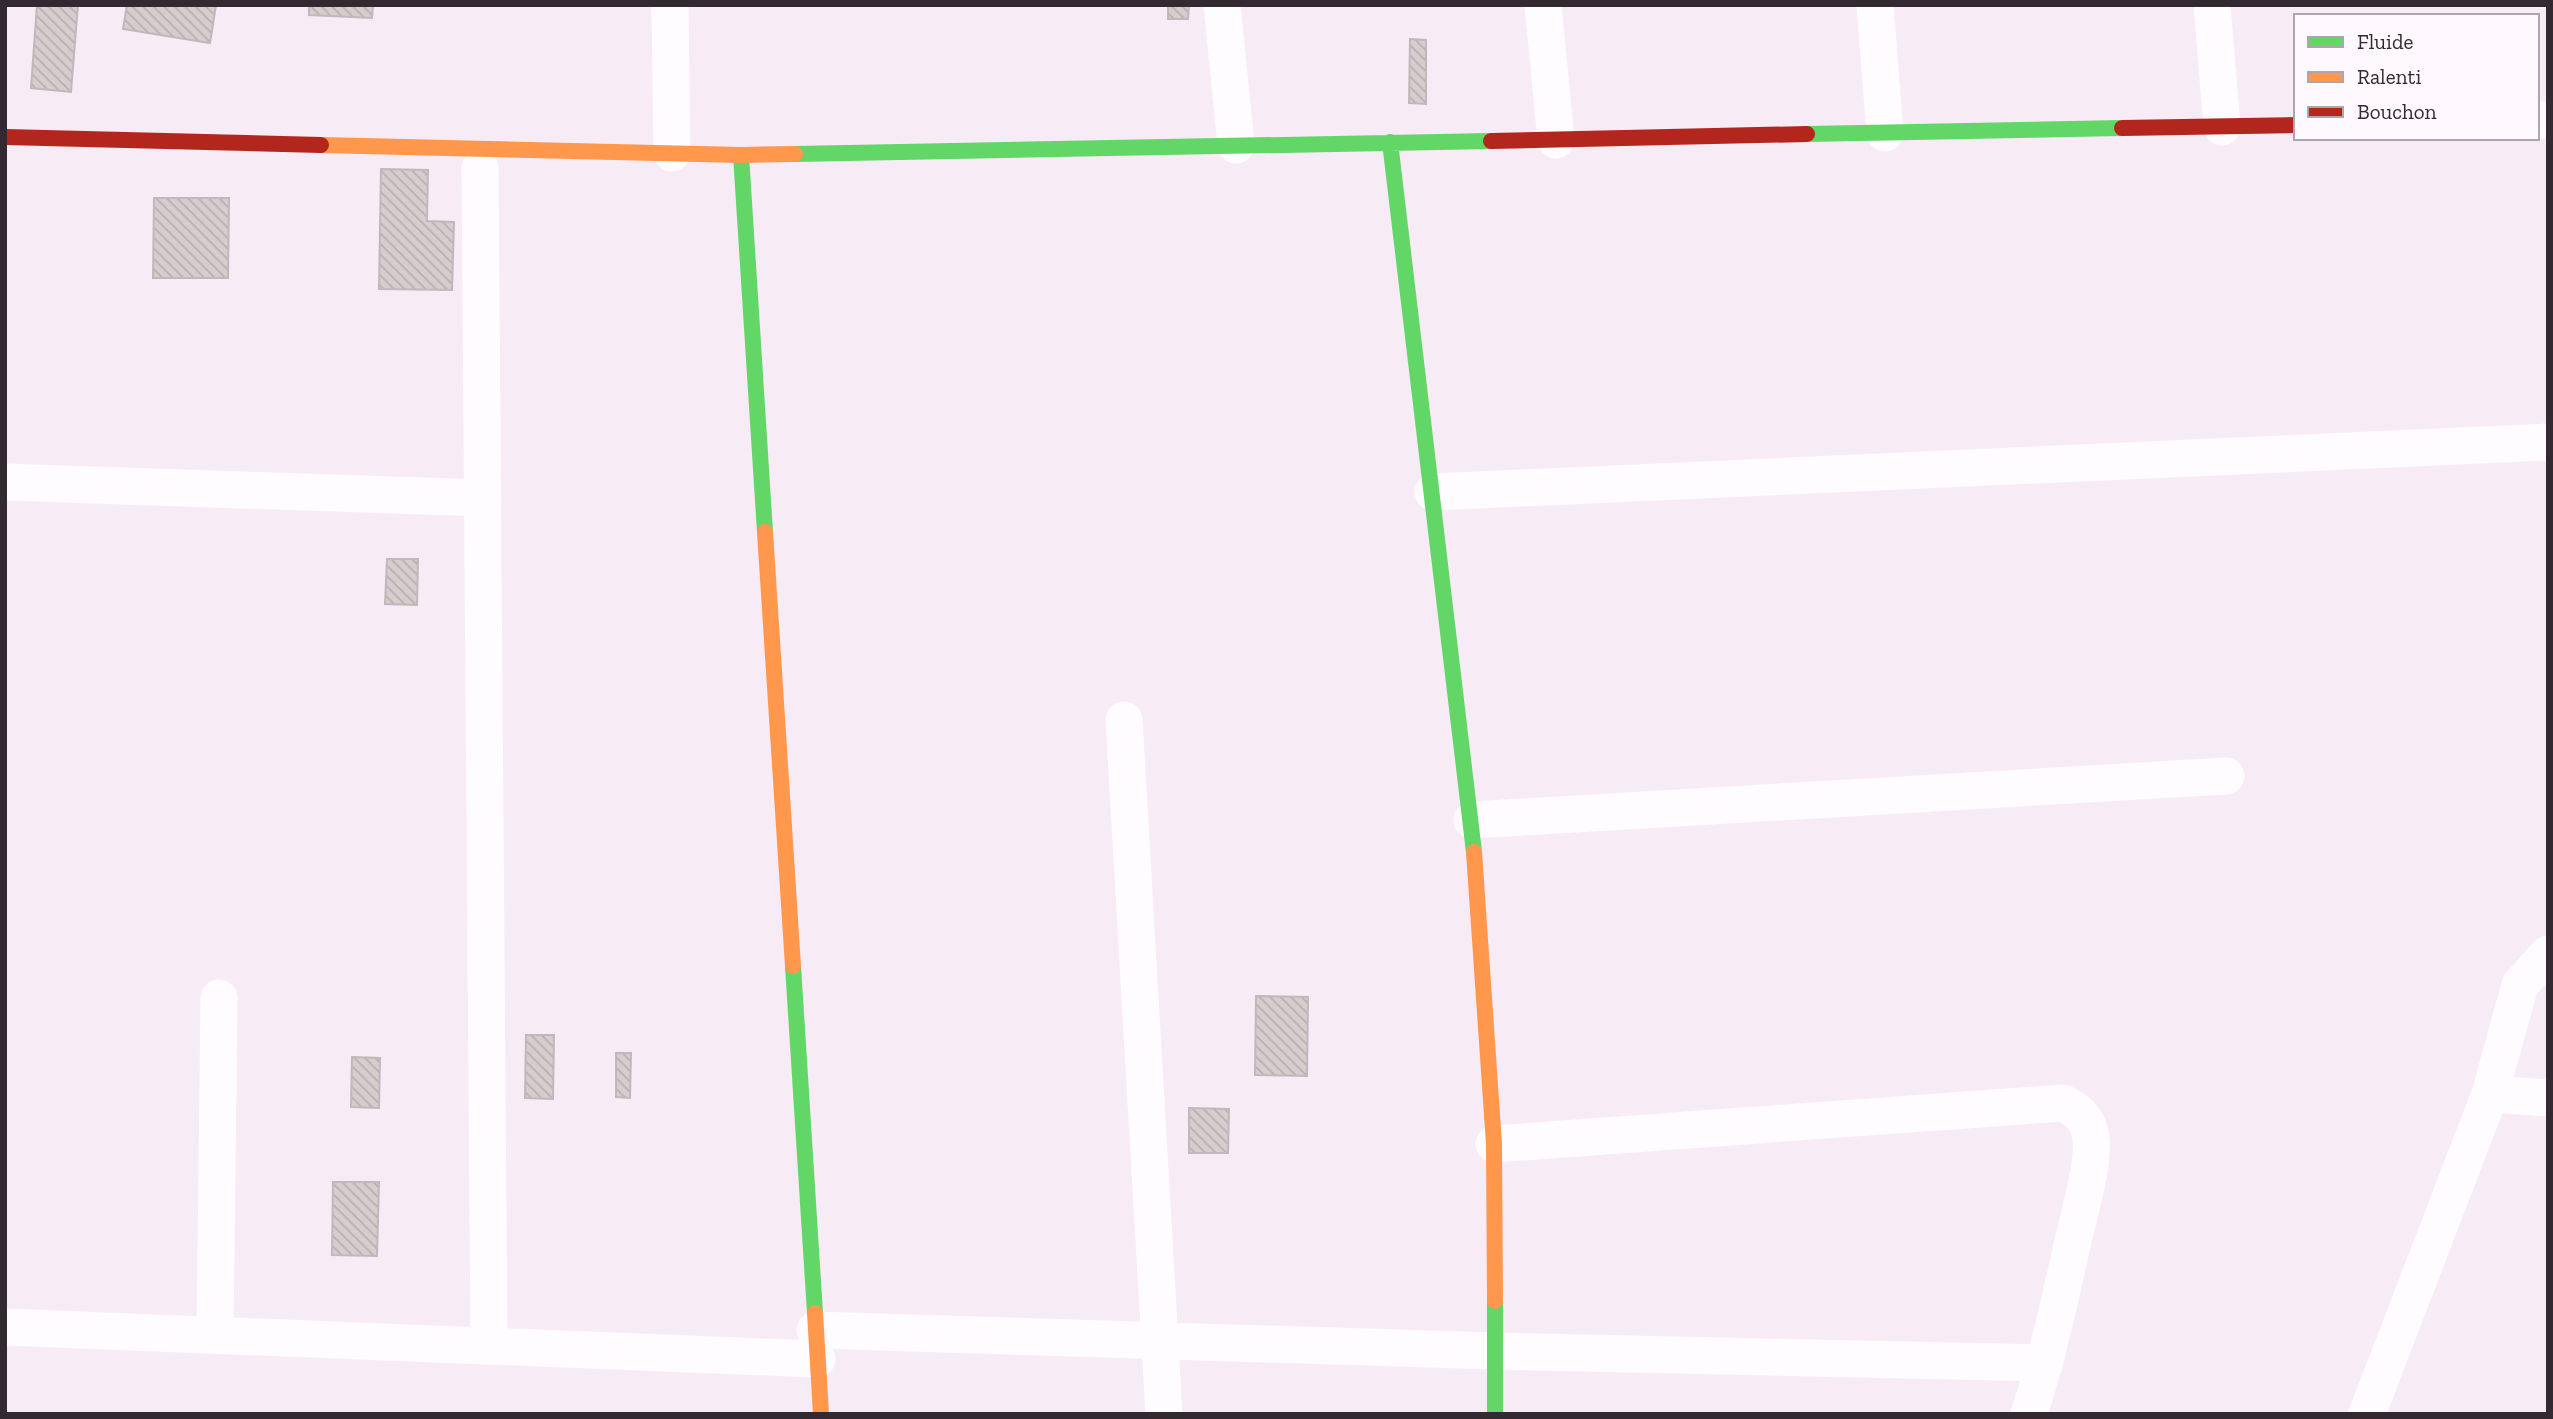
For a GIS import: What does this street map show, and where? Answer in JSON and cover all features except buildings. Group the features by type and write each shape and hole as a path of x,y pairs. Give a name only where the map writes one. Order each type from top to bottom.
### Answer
{"street":[{"path":"670,5 672,153"},
{"path":"1222,5 1236,145"},
{"path":"1543,5 1556,139"},
{"path":"1875,5 1885,133"},
{"path":"2212,5 2222,127"},
{"path":"5,137 741,155 2294,125"},
{"path":"1390,142 1472,820 1494,1144 1494,1414"},
{"path":"741,155 821,1414"},
{"path":"480,168 489,1346"},
{"path":"1433,492 2548,442"},
{"path":"5,482 483,498"},
{"path":"1124,720 1164,1414"},
{"path":"1472,820 2226,776"},
{"path":"2367,1414 2490,1094 2519,985 2548,954"},
{"path":"215,1335 219,998"},
{"path":"2490,1094 2548,1098"},
{"path":"1494,1144 2063,1103 2076,1109 2087,1122 2091,1139 2085,1188 2045,1363 2029,1414"},
{"path":"5,1327 489,1346 1160,1341 2045,1363"}],"traffic: fast":[{"path":"1807,134 2122,128"},
{"path":"795,154 1491,141"},
{"path":"1390,142 1474,852"},
{"path":"741,155 765,532"},
{"path":"793,966 815,1313"},
{"path":"1495,1301 1495,1414"}],"traffic: slow":[{"path":"321,145 795,154"},
{"path":"765,532 793,966"},
{"path":"1474,852 1494,1144 1495,1301"},
{"path":"815,1313 821,1414"}],"traffic: jam":[{"path":"2122,128 2294,125"},
{"path":"1491,141 1807,134"},
{"path":"5,137 321,145"}]}
